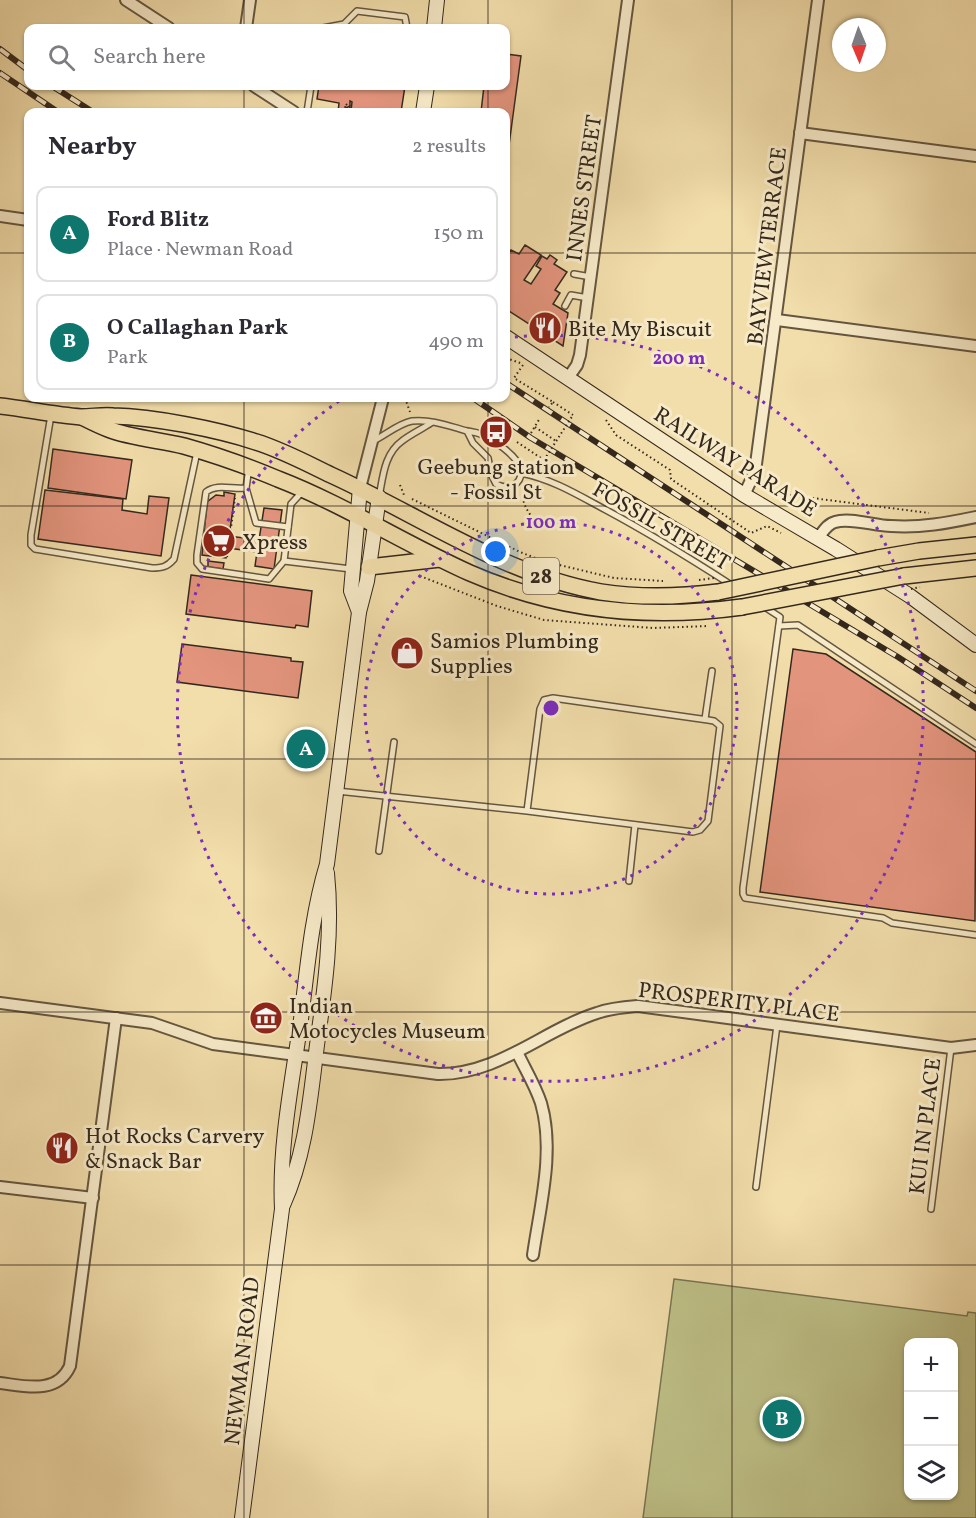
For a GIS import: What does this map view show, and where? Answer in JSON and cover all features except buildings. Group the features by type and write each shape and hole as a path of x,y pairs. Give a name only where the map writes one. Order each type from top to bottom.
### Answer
{"main road":[{"path":"435,24 438,2"},
{"path":"424,108 426,90"},
{"name":"RAILWAY PARADE","path":"510,340 744,495 818,538 944,619 976,645"},
{"name":"28","path":"0,406 81,417 114,416 178,424 231,435 279,450 379,497 496,557 537,574 602,592 648,596 718,592 878,558 976,545"},
{"name":"28","path":"81,417 110,430 198,450 249,467 304,490 469,572 520,592 578,607 663,614 904,576 976,568"},
{"name":"NEWMAN ROAD","path":"359,612 351,591 360,488"},
{"name":"NEWMAN ROAD","path":"242,1518 282,1209 280,1177 317,898 327,864 359,612 369,567 379,497"},
{"path":"369,567 440,559"},
{"name":"RAILWAY PARADE","path":"944,619 976,633"},
{"name":"NEWMAN ROAD","path":"282,1209 295,1179 302,1151 316,1058 329,946 330,899 327,864"}],"street":[{"path":"126,0 163,24"},
{"path":"247,24 250,0"},
{"name":"INNES STREET","path":"568,378 577,365 580,355 628,0"},
{"name":"BAYVIEW TERRACE","path":"744,495 753,476 777,320 818,0"},
{"path":"260,90 288,108"},
{"path":"800,133 976,156"},
{"path":"0,216 24,219"},
{"path":"777,320 976,346"},
{"name":"NEWMAN ROAD","path":"360,488 382,402"},
{"path":"818,538 831,524 841,520 889,526 933,526 976,517"},
{"name":"PROSPERITY PLACE","path":"0,1003 162,1026 204,1043 450,1074 484,1066 583,1018 625,1007 652,1007 951,1048 976,1045"},
{"path":"0,1383 29,1387 44,1386 57,1382 67,1372 74,1342 116,1018"},
{"path":"517,1052 540,1101 546,1132 546,1160 533,1255"},
{"path":"0,1186 93,1198"}],"lane":[{"path":"344,24 357,11 405,17 406,24"},
{"path":"308,108 310,90"},
{"path":"574,274 591,277"},
{"path":"565,306 571,296 588,298"},
{"path":"51,413 31,535 31,545 35,549 152,568 169,565 174,559 198,450"},
{"path":"370,443 414,421 451,425 481,434 510,453 517,461 521,473 518,482 507,488 496,484 491,474 488,458 473,443 467,431"},
{"path":"379,497 384,471 392,452 403,440 431,423"},
{"path":"249,467 246,488 256,522 288,527"},
{"name":"FOSSIL STREET","path":"521,473 551,481 664,543 747,600 780,617 779,626"},
{"path":"246,488 217,487 206,492 197,563 208,572 269,579 284,561 291,504 304,490"},
{"path":"284,561 352,569"},
{"path":"976,744 798,625 779,626 743,888 745,898 883,918 892,923 976,935"},
{"path":"705,719 712,670"},
{"path":"336,791 527,811 693,832 706,826 708,821 720,729 714,721 705,719 553,698 544,700 540,709 527,811"},
{"path":"379,851 394,742"},
{"path":"628,881 635,825"},
{"path":"756,1187 777,1024"},
{"name":"KUI IN PLACE","path":"930,1209 951,1048"}],"path":[{"path":"510,359 523,364 530,370"},
{"path":"517,442 544,460 573,415 514,378 523,364"},
{"path":"406,402 411,414"},
{"path":"549,407 553,402"},
{"path":"531,433 540,418"},
{"path":"605,419 616,435 670,470 671,480 751,533 767,526 785,535"},
{"path":"535,427 556,441"},
{"path":"753,476 776,491 789,495 936,513"},
{"path":"400,485 404,495 520,552 547,562 614,578 670,581"},
{"path":"522,497 531,516"},
{"path":"227,557 235,498"},
{"path":"692,580 699,580"}],"green space":[{"path":"674,1279 967,1316 968,1312 976,1313 976,1518 643,1518"}],"railway":[{"path":"0,49 24,67"},
{"path":"0,73 24,89"},
{"path":"25,90 52,108"},
{"path":"58,90 87,108"},
{"path":"510,386 976,691"},
{"path":"479,402 531,438 898,657 976,708"}],"place":[{"name":"Bite My Biscuit","path":"545,328"},
{"name":"Geebung station - Fossil St","path":"496,432"},
{"name":"Xpress","path":"219,541"},
{"name":"Samios Plumbing Supplies","path":"407,653"},
{"name":"Ford Blitz","path":"306,749"},
{"name":"Indian Motocycles Museum","path":"266,1018"},
{"name":"Hot Rocks Carvery & Snack Bar","path":"62,1148"},
{"name":"O Callaghan Park","path":"782,1419"}]}
